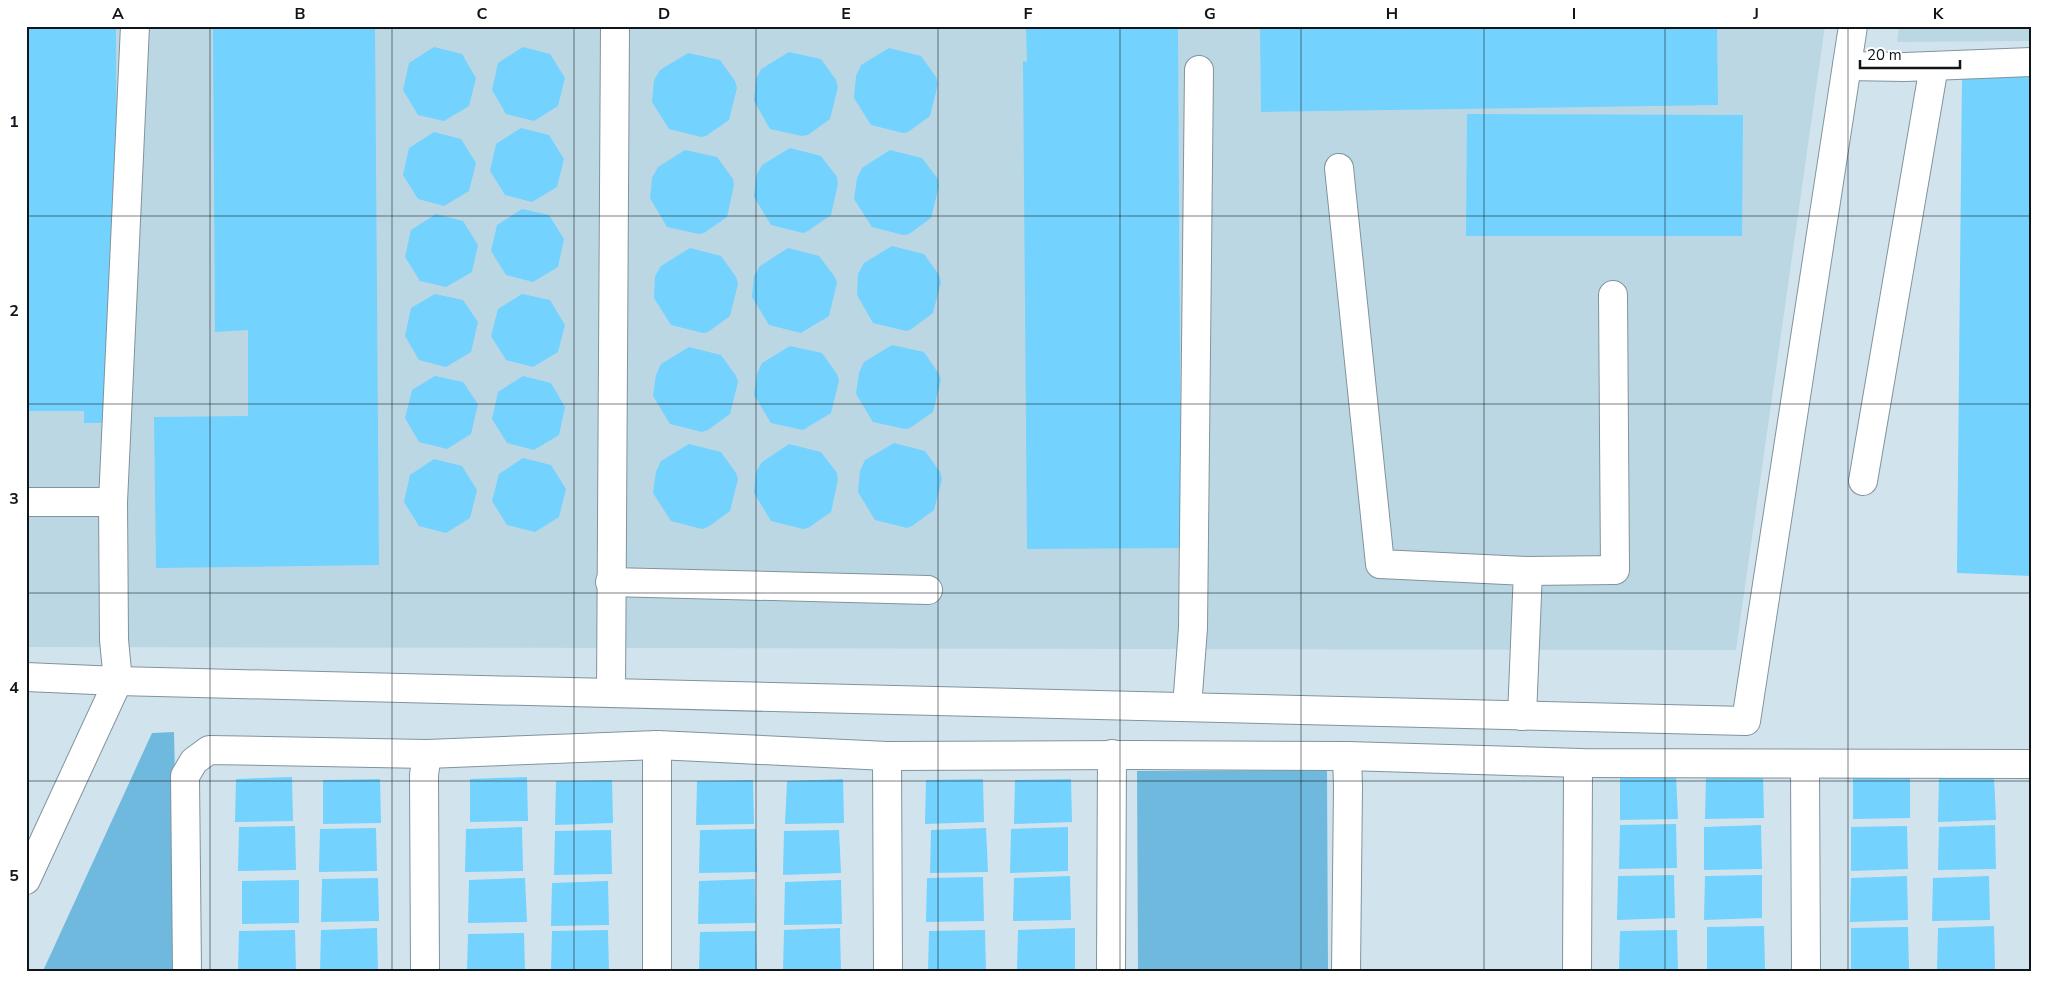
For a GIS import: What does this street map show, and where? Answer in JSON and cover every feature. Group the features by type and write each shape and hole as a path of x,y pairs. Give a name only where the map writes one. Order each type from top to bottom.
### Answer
{"street":[{"path":"26,880 118,681 114,640 113,502 135,26"},
{"path":"611,693 610,582 615,26"},
{"path":"26,677 118,681 1746,721 1853,26"},
{"path":"1847,66 1934,66 2031,62"},
{"path":"1863,481 1934,66"},
{"path":"1186,707 1193,628 1199,70"},
{"path":"1339,168 1380,564 1528,572 1615,570 1613,295"},
{"path":"26,502 113,502"},
{"path":"1522,716 1528,572"},
{"path":"610,582 928,590"},
{"path":"657,745 657,971"},
{"path":"187,971 185,776 194,761 209,750 427,754 657,745 887,756 1112,754 1347,756 1580,764 2031,764"},
{"path":"425,971 424,775 427,754"},
{"path":"1111,971 1112,754"},
{"path":"887,756 888,971"},
{"path":"1346,971 1347,756"},
{"path":"1577,971 1578,770 1580,764"},
{"path":"1805,765 1806,971"}],"shaded area":[{"path":"26,26 1825,26 1736,650 26,647"},
{"path":"1899,26 2031,26 2031,41 1897,42"},
{"path":"174,732 179,971 43,971 152,733"},
{"path":"1327,770 1328,971 1138,971 1137,771"}],"building":[{"path":"26,26 116,26 117,423 84,423 84,411 26,411"},
{"path":"213,26 375,26 379,565 156,568 154,417 248,416 248,330 215,332"},
{"path":"1026,26 1178,26 1181,548 1027,549 1023,61 1027,62"},
{"path":"1260,26 1717,26 1718,105 1261,112"},
{"path":"434,47 462,54 476,78 469,106 444,121 418,115 403,90 409,63"},
{"path":"523,47 550,54 565,78 558,106 534,121 506,114 492,90 498,63"},
{"path":"889,48 921,56 936,77 938,84 930,116 908,132 903,133 871,125 854,98 856,76 861,65"},
{"path":"789,52 821,59 836,80 838,87 830,119 808,135 802,136 770,129 754,101 756,79 761,69"},
{"path":"688,53 720,60 735,81 737,88 729,120 706,136 701,137 669,129 652,102 654,80 660,70"},
{"path":"2031,71 2031,576 1957,573 1962,72"},
{"path":"1467,114 1743,115 1742,236 1466,236"},
{"path":"521,128 549,135 564,159 557,187 532,202 505,195 490,171 496,144"},
{"path":"434,132 461,139 476,163 469,191 444,206 418,199 403,175 409,148"},
{"path":"790,148 821,156 837,177 838,184 831,215 803,233 771,225 754,197 756,176 762,165"},
{"path":"685,150 717,157 733,179 734,185 727,217 704,233 699,234 667,227 650,198 652,178 658,167"},
{"path":"890,150 922,158 938,179 939,186 931,218 909,234 903,235 872,227 854,199 857,178 862,168"},
{"path":"522,209 549,215 564,239 558,267 533,282 506,275 491,251 497,225"},
{"path":"436,214 463,221 478,245 472,272 446,287 420,281 405,257 411,230"},
{"path":"892,246 924,254 939,275 941,282 933,313 906,331 873,323 857,295 858,274 864,263"},
{"path":"690,248 721,256 736,277 738,284 730,316 708,332 703,333 671,325 654,298 655,276 661,266"},
{"path":"788,248 819,256 835,277 837,283 829,316 801,333 769,325 752,297 754,276 760,266"},
{"path":"435,294 463,300 478,322 471,352 446,367 419,360 405,336 411,308"},
{"path":"522,294 550,300 565,325 558,352 533,367 506,360 491,336 498,309"},
{"path":"892,345 924,352 941,380 933,412 910,428 905,429 873,422 856,394 859,373 864,362"},
{"path":"790,346 822,353 837,374 839,381 831,413 803,430 771,423 754,395 757,374 762,363"},
{"path":"689,347 721,355 736,376 738,382 730,414 708,430 702,432 670,424 653,396 656,375 661,364"},
{"path":"435,376 463,382 478,404 471,434 447,449 419,442 405,418 412,390"},
{"path":"523,376 551,383 565,407 559,435 534,450 507,443 492,419 498,392"},
{"path":"894,443 925,451 940,472 942,479 934,510 907,528 875,520 858,492 860,471 865,460"},
{"path":"689,444 721,452 736,473 738,479 730,511 708,527 702,529 671,521 653,493 656,472 661,461"},
{"path":"789,444 821,452 837,473 838,480 831,512 808,528 803,529 771,521 754,493 756,472 762,462"},
{"path":"523,458 551,465 566,489 559,517 535,532 507,525 492,501 499,474"},
{"path":"434,459 462,466 477,490 470,518 446,533 419,526 404,502 410,475"},
{"path":"1763,774 1764,818 1705,819 1706,776"},
{"path":"1676,775 1678,819 1620,820 1620,777"},
{"path":"1910,775 1910,818 1853,819 1853,776"},
{"path":"292,777 293,821 235,822 236,779"},
{"path":"527,777 528,821 470,822 470,779"},
{"path":"1994,777 1996,820 1938,822 1939,778"},
{"path":"380,779 381,823 323,824 323,780"},
{"path":"843,779 844,823 785,824 787,781"},
{"path":"983,779 984,822 925,824 926,780"},
{"path":"1071,779 1072,822 1014,824 1015,780"},
{"path":"612,780 613,823 555,825 556,781"},
{"path":"753,780 754,824 696,825 697,781"},
{"path":"1676,824 1677,868 1619,869 1620,825"},
{"path":"1761,825 1762,869 1704,870 1704,827"},
{"path":"1995,825 1996,869 1938,870 1939,827"},
{"path":"295,826 296,870 238,871 239,827"},
{"path":"1907,826 1908,869 1851,871 1851,827"},
{"path":"522,827 523,871 465,872 466,829"},
{"path":"1068,827 1068,871 1010,873 1011,829"},
{"path":"376,828 377,871 319,872 320,829"},
{"path":"986,828 988,872 930,873 931,830"},
{"path":"756,829 757,872 699,873 700,830"},
{"path":"611,830 612,874 554,875 555,831"},
{"path":"839,830 841,873 783,875 784,831"},
{"path":"1674,875 1675,918 1617,920 1618,876"},
{"path":"1762,875 1762,918 1704,920 1705,876"},
{"path":"1070,876 1071,920 1013,921 1014,878"},
{"path":"1907,876 1908,920 1850,922 1851,878"},
{"path":"1989,876 1990,920 1932,921 1933,878"},
{"path":"983,877 984,921 926,922 927,878"},
{"path":"378,878 379,921 321,922 322,879"},
{"path":"525,878 527,922 468,923 469,880"},
{"path":"755,879 756,923 698,924 699,881"},
{"path":"299,880 299,923 242,924 242,881"},
{"path":"841,880 842,924 784,925 785,882"},
{"path":"608,881 609,925 551,926 552,883"},
{"path":"1764,926 1765,969 1707,970 1707,927"},
{"path":"1994,926 1995,970 1937,971 1938,928"},
{"path":"1908,927 1909,971 1851,971 1851,928"},
{"path":"377,928 378,971 320,971 321,930"},
{"path":"840,928 841,971 783,971 784,930"},
{"path":"1075,928 1075,971 1017,971 1018,930"},
{"path":"295,930 296,971 238,971 239,931"},
{"path":"608,930 609,971 551,971 552,931"},
{"path":"985,930 986,971 928,971 929,931"},
{"path":"1677,930 1678,971 1619,971 1620,931"},
{"path":"756,931 757,971 699,971 700,932"},
{"path":"524,933 525,971 467,971 468,934"}]}
